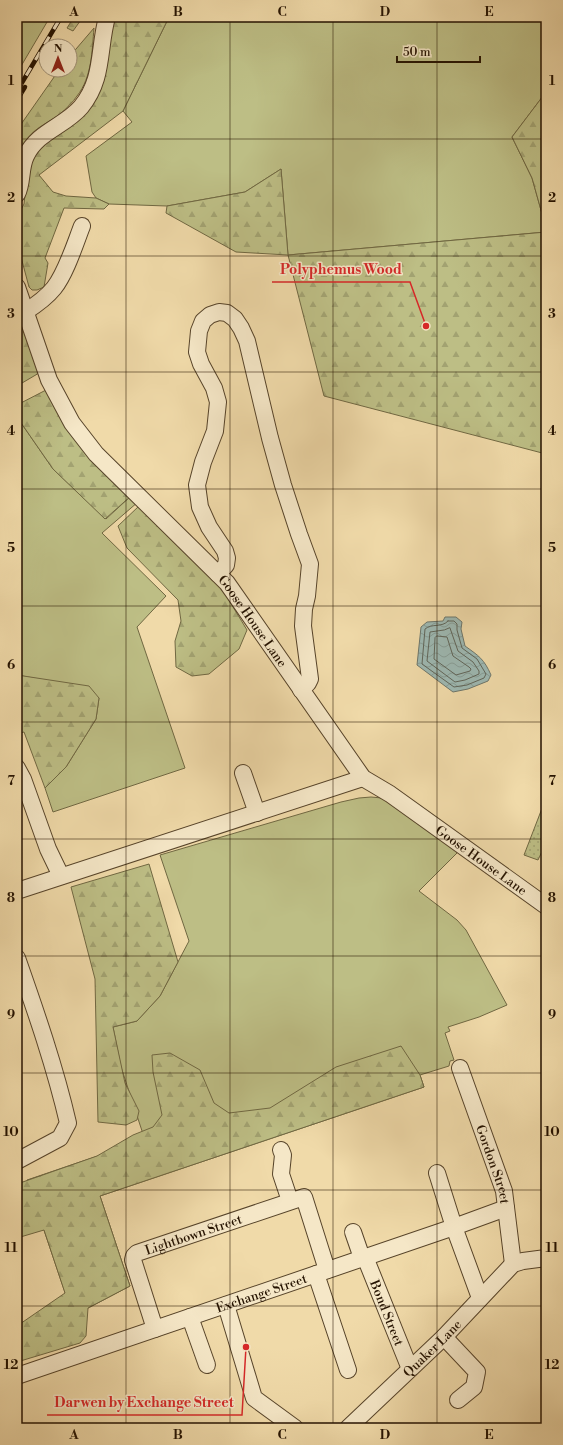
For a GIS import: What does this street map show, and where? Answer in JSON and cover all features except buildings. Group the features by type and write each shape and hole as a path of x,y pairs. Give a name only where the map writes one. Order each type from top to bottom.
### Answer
{"street":[{"path":"17,194 23,163 30,149 37,141 80,108 88,97 98,75 101,40 107,17"},
{"path":"25,312 42,301 54,288 61,277 82,226"},
{"name":"Goose House Lane","path":"17,287 49,380 72,423 96,454 227,583 363,778 390,794 546,906"},
{"path":"218,574 226,565 227,558 225,551 209,527 200,507 197,485 203,462 215,431 218,402 214,388 201,364 197,352 199,331 203,321 210,315 218,312 227,313 235,319 247,341 270,438 283,485 310,564 303,626 310,679 301,690"},
{"path":"17,768 21,788 61,876"},
{"path":"243,773 256,813"},
{"path":"17,891 363,778"},
{"path":"17,958 37,1015 61,1093 68,1122 60,1138 17,1160"},
{"name":"Gordon Street","path":"460,1068 504,1191 513,1264"},
{"path":"280,1150 283,1155 282,1174 297,1199 322,1272 348,1370"},
{"path":"437,1173 454,1227 480,1298"},
{"name":"Lightbown Street","path":"155,1329 133,1260 137,1253 297,1199"},
{"name":"Exchange Street","path":"17,1376 506,1208"},
{"name":"Bond Street","path":"353,1232 410,1369"},
{"path":"513,1264 546,1258"},
{"name":"Quaker Lane","path":"348,1428 444,1337 513,1264"},
{"path":"226,1305 254,1398 295,1428"},
{"path":"190,1317 206,1365"},
{"path":"444,1337 477,1372 474,1387 458,1400"}],"green space":[{"path":"20,17 50,17 17,73 17,25"},
{"path":"74,17 83,17 73,31 67,28"},
{"path":"115,17 169,17 123,111 39,175 53,192 66,196 96,198 109,204 104,209 64,208 45,258 48,263 44,287 37,290 32,290 29,287 17,242 17,217 24,204 27,176 36,150 74,124 85,112"},
{"path":"169,17 546,17 546,92 512,137 532,178 546,232 288,255 281,169 245,192 167,206 109,204 96,198 92,192 86,156 132,122 123,111"},
{"path":"94,28 92,55 86,81 82,89 74,101 62,112 31,134 23,145 17,160 17,130 53,78 78,78 78,47"},
{"path":"546,92 546,228 532,178 512,137"},
{"path":"281,169 288,255 236,252 166,213 167,206 245,192"},
{"path":"546,232 546,454 324,396 288,255"},
{"path":"17,313 39,373 17,386"},
{"path":"46,390 132,495 105,519 53,469 17,417 17,405"},
{"path":"17,417 53,469 106,519 132,495 138,502 102,533 166,596 137,627 185,768 53,812 45,788 66,767 96,719 99,698 61,683 17,675"},
{"path":"139,506 208,572 227,597 247,630 239,649 209,674 192,676 176,667 175,641 181,621 178,600 127,548 118,526"},
{"path":"17,675 89,686 99,698 96,719 66,767 45,788 24,732 17,734"},
{"path":"371,797 382,798 456,850 457,853 419,891 457,920 466,930 507,1005 479,1017 448,1027 450,1031 445,1033 454,1060 450,1061 449,1066 420,1075 424,1087 100,1196 130,1286 73,1316 27,1180 145,1140 121,1067 113,1027 137,1021 160,996 189,941 160,855 341,802"},
{"path":"546,798 546,843 538,860 524,855"},
{"path":"149,864 178,962 160,996 137,1021 113,1027 125,1083 139,1111 137,1120 126,1125 98,1122 95,979 71,887"},
{"path":"401,1046 420,1075 424,1087 100,1196 130,1286 88,1308 86,1336 80,1343 17,1362 17,1326 65,1293 44,1230 17,1238 17,1184 97,1156 133,1135 153,1127 162,1115 153,1072 152,1055 170,1053 200,1070 214,1103 229,1113 270,1108 336,1067"}],"water":[{"path":"445,617 456,617 462,622 461,629 465,646 478,655 486,665 491,675 488,681 468,689 453,692 417,665 421,627 427,622 443,621"}],"railway":[{"path":"17,91 61,17"},
{"path":"17,100 25,87"}],"place":[{"name":"Polyphemus Wood","path":"426,326"},
{"name":"Darwen by Exchange Street","path":"246,1347"}]}
